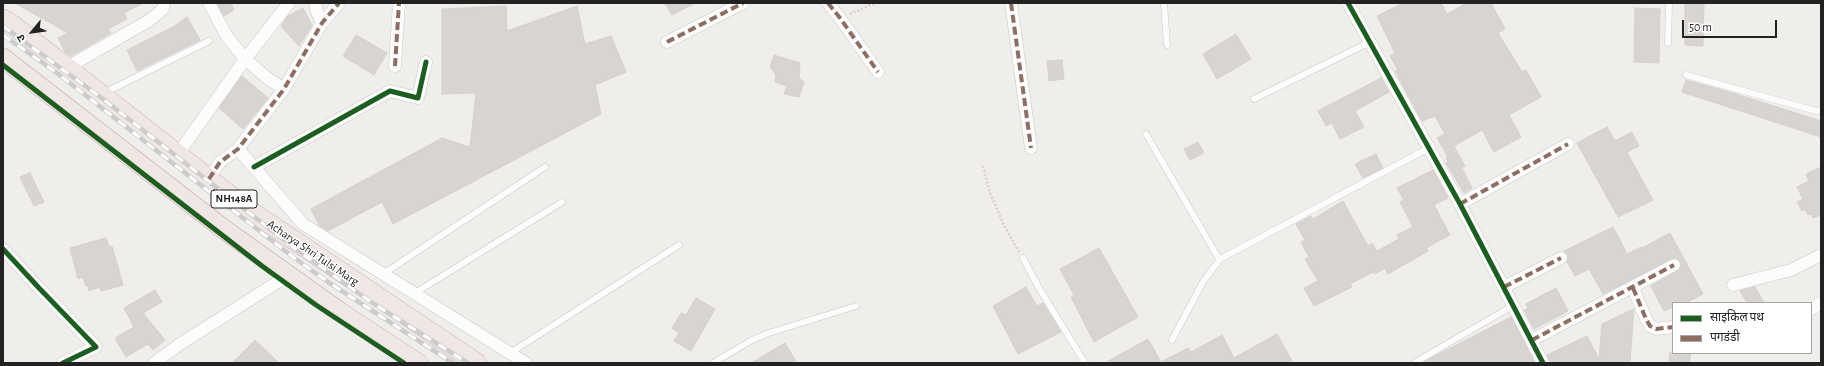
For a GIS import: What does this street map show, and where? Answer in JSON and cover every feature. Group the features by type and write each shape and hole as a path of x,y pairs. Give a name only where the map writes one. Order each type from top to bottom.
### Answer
{"highway":[{"name":"Acharya Shri Tulsi Marg","path":"3,19 249,210 477,363"},
{"name":"NH148A","path":"3,58 234,237 340,312 418,363"},
{"path":"234,237 249,210"}],"street":[{"path":"66,68 150,20 163,9 164,3"},
{"path":"209,3 226,35 245,59 267,78 284,89"},
{"path":"178,154 245,59 289,3"},
{"path":"315,3 322,23"},
{"path":"209,179 220,162 238,149 284,89 322,23 339,3"},
{"path":"396,66 399,3"},
{"path":"667,42 743,3"},
{"path":"828,3 878,72"},
{"path":"1011,3 1031,148"},
{"path":"1348,3 1460,204 1543,363"},
{"path":"254,167 390,90 418,98 426,62"},
{"path":"3,65 27,82 210,227 281,280 404,363"},
{"path":"1460,204 1568,144"},
{"path":"238,149 303,224 526,363"},
{"path":"3,249 96,347 63,363"},
{"path":"1733,285 1791,270 1821,255"},
{"path":"1504,287 1560,258"},
{"path":"1532,340 1674,265"},
{"path":"154,363 180,344 281,280"},
{"path":"1633,288 1650,326 1656,329 1672,327"},
{"path":"1812,308 1821,304"}],"lane":[{"path":"1164,3 1168,45"},
{"path":"1668,43 1669,3"},
{"path":"101,95 209,41"},
{"path":"1254,98 1370,42"},
{"path":"1686,75 1816,111 1821,110"},
{"path":"1146,134 1219,259"},
{"path":"1172,340 1203,282 1219,259 1429,148"},
{"path":"383,274 545,167"},
{"path":"415,293 562,202"},
{"path":"510,353 679,245"},
{"path":"1023,258 1039,288 1085,363"},
{"path":"1414,363 1514,305"},
{"path":"714,363 752,340 769,333 856,306"}],"path":[{"path":"840,18 875,3"},
{"path":"982,166 1004,225 1023,258"}],"building":[{"path":"15,3 143,3 124,13 127,19 108,29 111,33 71,56 65,52 58,38 68,33"},
{"path":"217,3 231,3 234,10 224,16"},
{"path":"665,3 695,3 672,15"},
{"path":"1403,3 1441,3 1447,14 1467,3 1491,3 1505,29 1498,33 1522,72 1526,70 1541,97 1509,115 1521,137 1494,152 1482,130 1454,146 1465,166 1462,168 1472,188 1464,193 1446,163 1448,162 1446,158 1448,157 1437,138 1445,134 1435,116 1422,121 1395,71 1398,70 1390,56 1395,53 1377,16"},
{"path":"1685,3 1704,3 1703,46 1685,45"},
{"path":"506,6 507,31 577,6 585,44 611,36 626,72 595,85 601,114 393,224 382,202 328,231 319,225 311,209 442,138 470,147 476,93 442,94 442,9"},
{"path":"303,8 312,25 299,46 281,26 288,16"},
{"path":"1635,8 1660,9 1659,63 1634,62"},
{"path":"187,17 200,40 137,71 127,50 173,27"},
{"path":"1236,34 1251,59 1217,79 1203,54"},
{"path":"356,35 387,53 374,75 343,56"},
{"path":"774,55 800,63 799,78 804,82 799,97 784,94 787,86 775,82 776,75 770,67"},
{"path":"1062,60 1064,79 1049,81 1047,61"},
{"path":"242,76 268,98 243,129 219,108"},
{"path":"1381,78 1389,92 1355,111 1364,127 1340,139 1332,123 1326,126 1318,111"},
{"path":"1686,80 1733,93 1821,121 1821,137 1682,92"},
{"path":"1607,127 1615,141 1632,132 1639,146 1627,152 1653,200 1618,217 1577,143"},
{"path":"1198,142 1204,153 1190,160 1184,149"},
{"path":"1376,154 1383,168 1363,178 1355,164"},
{"path":"1821,167 1821,215 1813,218 1811,214 1808,215 1805,209 1802,211 1797,202 1803,199 1797,187 1809,181 1806,174"},
{"path":"1433,170 1448,198 1434,205 1450,235 1426,248 1428,251 1388,274 1385,268 1375,274 1373,272 1350,284 1352,287 1314,306 1304,288 1318,281 1305,259 1309,257 1301,242 1305,240 1296,224 1311,216 1313,219 1343,201 1368,246 1372,243 1377,251 1399,239 1397,235 1413,227 1400,202 1404,200 1397,188"},
{"path":"30,173 44,202 34,206 20,177"},
{"path":"1613,227 1627,254 1670,233 1703,294 1688,302 1672,302 1672,307 1664,311 1651,286 1680,269 1681,262 1675,258 1603,294 1589,269 1575,276 1567,262 1568,255 1564,251"},
{"path":"106,238 109,247 112,246 123,285 101,291 100,287 89,291 83,277 78,279 70,248"},
{"path":"1099,248 1138,317 1094,342 1071,297 1074,295 1060,269"},
{"path":"1026,287 1037,306 1043,303 1061,332 1018,354 993,306"},
{"path":"1755,287 1763,302 1746,302 1740,291"},
{"path":"1556,288 1568,311 1534,329 1524,310 1528,308 1526,304"},
{"path":"155,290 162,302 143,313 165,340 153,350 148,344 126,357 115,338 134,327 124,308"},
{"path":"696,298 715,309 691,351 674,341 679,333 672,328 681,313 686,315"},
{"path":"1634,309 1630,363 1550,363 1547,355 1587,336 1599,359 1602,324"},
{"path":"1511,317 1535,363 1423,363 1433,357"},
{"path":"1277,334 1293,363 1105,363 1148,339 1161,362 1188,348 1191,352 1222,335 1234,358"},
{"path":"255,340 279,363 232,363"},
{"path":"785,343 797,363 751,363"},
{"path":"1670,353 1691,354 1689,363 1669,363"}],"railway":[{"path":"3,26 103,99 297,250 374,304 468,363"},
{"path":"3,35 57,73 293,257 328,282 453,363"}],"marked path":[{"path":"209,179 220,162 238,149 284,89 322,23 339,3"},
{"path":"395,66 399,3"},
{"path":"667,42 743,3"},
{"path":"828,3 878,72"},
{"path":"1011,3 1031,148"},
{"path":"1460,204 1568,144"},
{"path":"1504,287 1561,258"},
{"path":"1532,340 1674,265"},
{"path":"1633,288 1650,326 1656,329 1672,327"}],"cycle path":[{"path":"1348,3 1460,204 1543,363"},
{"path":"254,167 390,91 418,98 426,62"},
{"path":"3,65 262,266 316,305 404,363"},
{"path":"3,249 96,347 63,363"}]}
